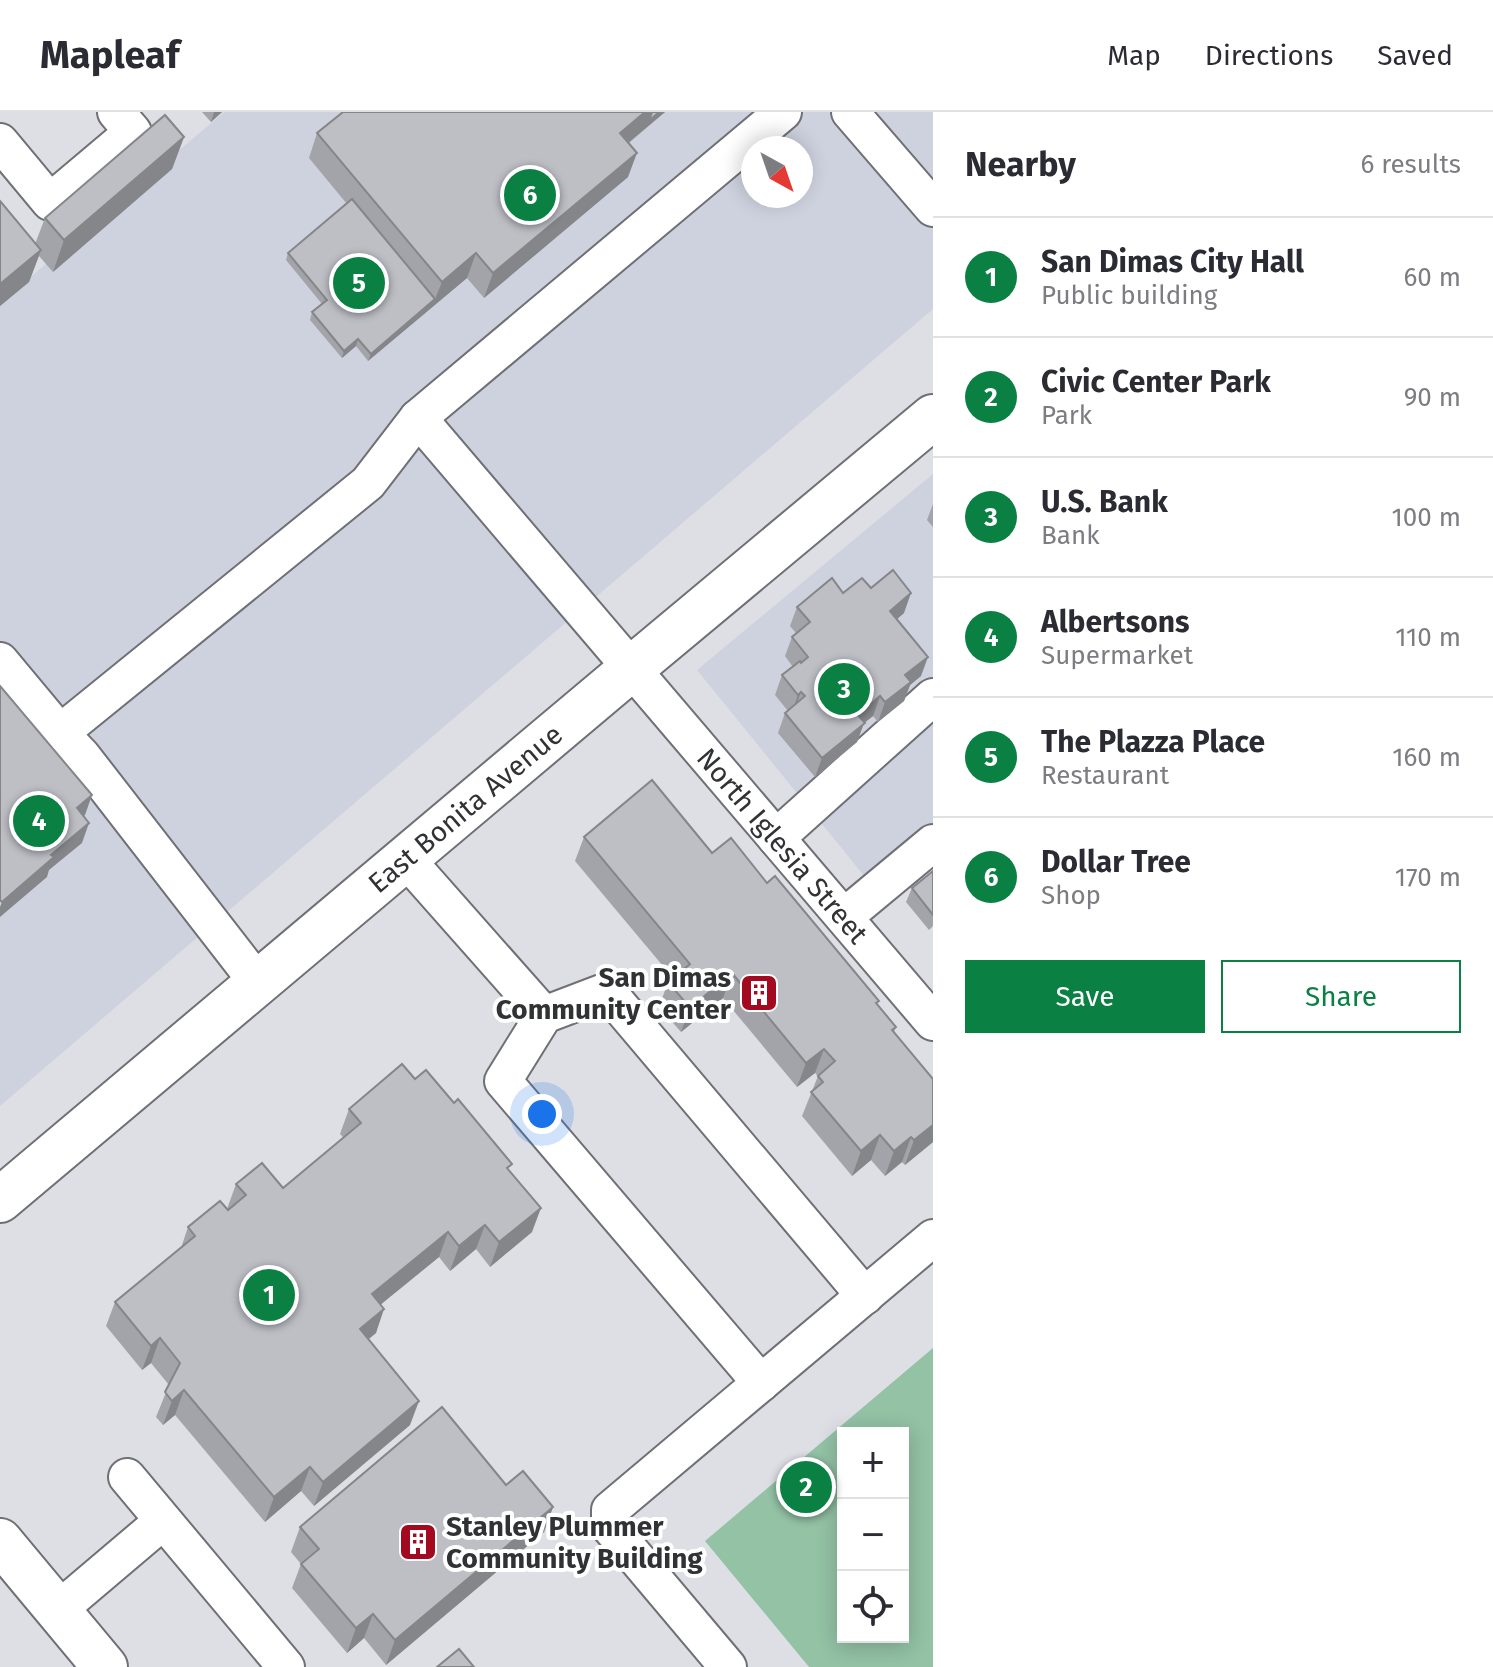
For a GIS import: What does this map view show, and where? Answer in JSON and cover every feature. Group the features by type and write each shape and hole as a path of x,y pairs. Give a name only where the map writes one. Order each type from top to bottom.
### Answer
{"main road":[{"name":"East Bonita Avenue","path":"0,1200 933,417"},
{"path":"0,1541 105,1667"}],"street":[{"path":"0,142 50,202 133,132 116,112"},
{"path":"60,733 368,483 418,418 783,112"},
{"path":"850,112 933,208"},
{"name":"North Iglesia Street","path":"418,418 933,1022"},
{"path":"0,661 82,756 258,983"},
{"path":"776,838 933,697"},
{"path":"844,917 933,843"},
{"path":"406,859 544,1015"},
{"path":"761,1383 503,1081 544,1015 607,991 865,1296"},
{"path":"728,1667 610,1527 610,1510 933,1238"},
{"path":"127,1477 286,1667"},
{"path":"58,1610 163,1521"}],"shaded area":[{"path":"224,112 933,112 933,309 0,1106 0,303"},
{"path":"933,474 933,828 869,882 697,670"}],"green space":[{"path":"933,1348 933,1667 809,1667 705,1541 837,1429 837,1643 909,1643 909,1427 840,1427"}],"building":[{"path":"343,112 645,112 620,133 637,153 493,273 476,253 442,282 317,133"},
{"path":"165,115 184,137 64,240 45,218"},
{"path":"352,199 435,299 371,354 358,339 344,351 312,312 327,300 288,253"},
{"path":"0,201 41,250 0,284"},
{"path":"893,570 911,593 890,611 928,657 905,675 911,682 885,702 880,696 858,715 865,723 822,758 785,713 805,696 801,692 798,695 782,675 808,657 792,637 810,622 797,607 832,578 843,593 862,578 871,588"},
{"path":"0,686 92,795 77,808 89,823 2,902 0,900"},
{"name":"San Dimas Community Center","path":"652,780 712,853 731,838 767,883 775,876 879,1001 876,1003 896,1027 892,1030 933,1079 933,1125 914,1140 911,1137 894,1151 880,1135 861,1151 811,1092 823,1082 818,1076 835,1061 824,1049 806,1063 732,973 690,1008 668,982 690,964 584,837"},
{"path":"933,871 933,915 912,888"},
{"path":"402,1064 415,1079 426,1070 454,1103 458,1099 512,1164 507,1168 541,1208 499,1242 485,1225 459,1246 448,1232 372,1294 384,1309 360,1329 419,1401 323,1482 310,1467 274,1497 184,1390 172,1401 165,1392 180,1363 160,1338 151,1346 115,1302 195,1236 188,1227 220,1201 228,1210 246,1195 236,1184 262,1163 283,1188 361,1123 349,1109"},
{"name":"Stanley Plummer Community Building","path":"442,1407 506,1485 523,1471 553,1507 395,1640 373,1614 356,1628 301,1564 319,1549 300,1527"},
{"path":"459,1649 474,1667 437,1667"}],"place":[{"name":"Dollar Tree","path":"530,195"},
{"name":"The Plazza Place","path":"359,283"},
{"name":"U.S. Bank","path":"844,689"},
{"name":"Albertsons","path":"39,821"},
{"name":"San Dimas Community Center","path":"759,993"},
{"name":"San Dimas City Hall","path":"269,1295"},
{"name":"Civic Center Park","path":"806,1487"},
{"name":"Stanley Plummer Community Building","path":"418,1542"}]}
